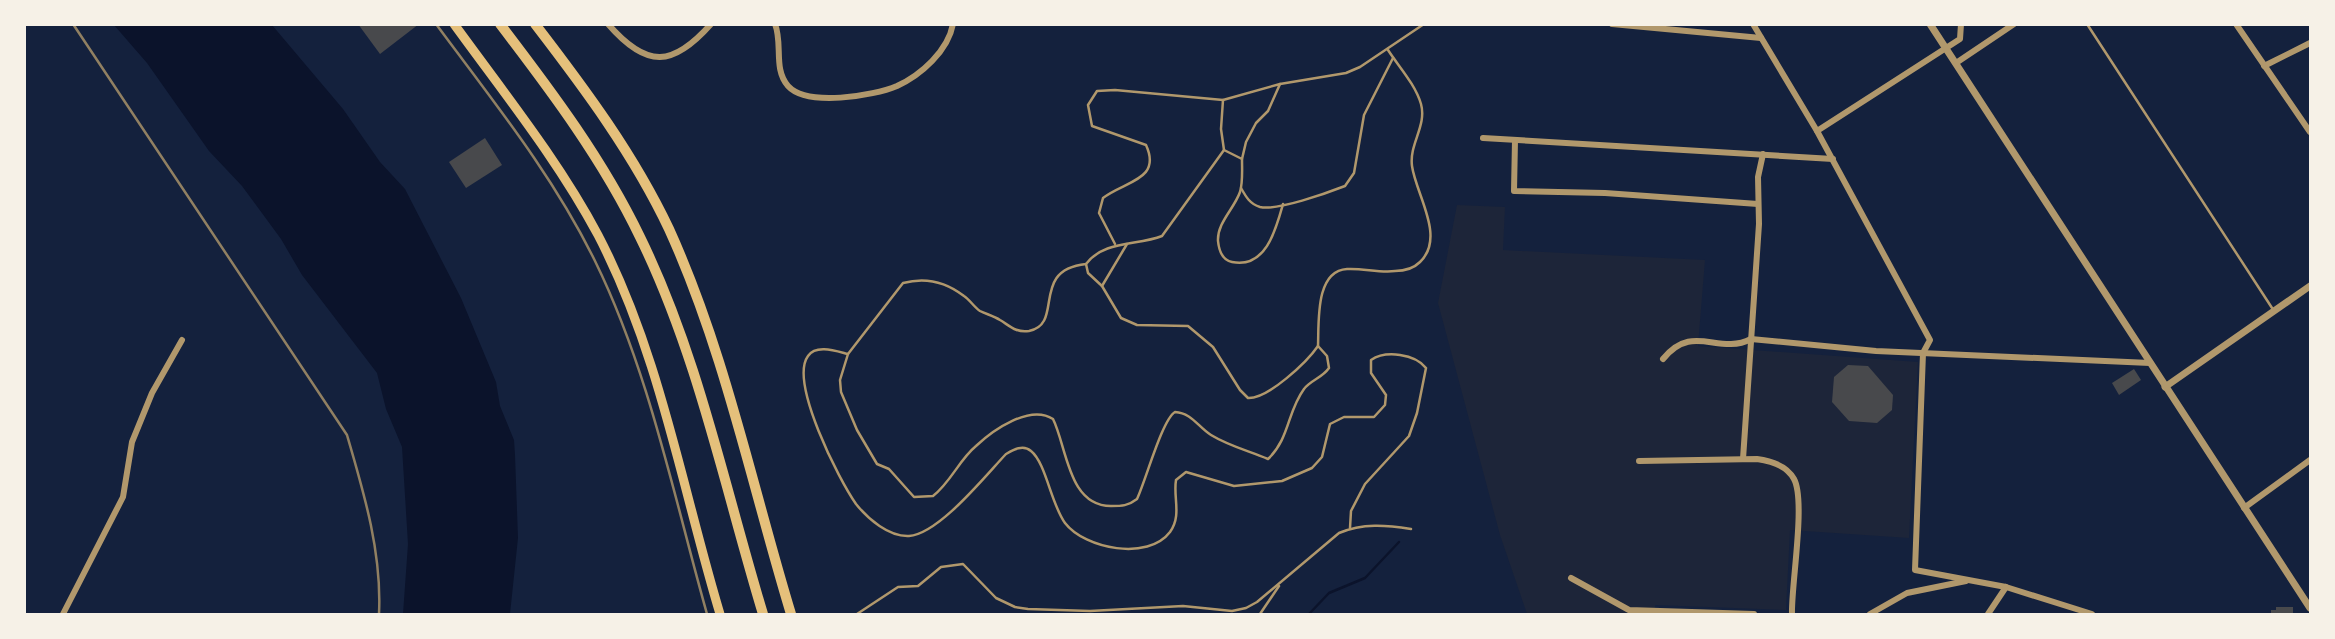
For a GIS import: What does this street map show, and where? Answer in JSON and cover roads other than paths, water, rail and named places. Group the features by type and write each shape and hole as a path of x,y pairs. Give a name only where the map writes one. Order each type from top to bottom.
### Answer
{"highway":[{"path":"500,24 606,173 656,271 685,351 763,614"},
{"path":"535,24 629,156 667,227 687,272 717,355 791,614"}],"main road":[{"path":"454,24 578,201 619,281 660,394 720,614"}],"street":[{"path":"608,24 627,46 653,58 671,56 690,48 711,24"},
{"path":"775,24 779,69 789,87 811,99 860,95 897,86 935,60 953,24"},
{"path":"1612,24 1761,38"},
{"path":"1754,24 1833,159 1930,340 1923,353 1915,570 2006,587 2080,613 2092,614"},
{"path":"1930,24 2311,608"},
{"path":"1817,131 1960,40 1961,24"},
{"path":"1956,63 2014,24"},
{"path":"2236,24 2311,132"},
{"path":"2264,66 2311,43"},
{"path":"1483,138 1833,159"},
{"path":"1515,140 1514,191 1605,193 1758,204"},
{"path":"1743,459 1758,177 1763,154"},
{"path":"2165,387 2311,286"},
{"path":"1663,359 1674,345 1691,340 1742,344 1751,339 1923,353 2150,363"},
{"path":"63,614 123,498 132,442 152,393 182,340"},
{"path":"1639,461 1743,459 1771,461 1784,468 1795,481 1798,544 1792,614"},
{"path":"2244,508 2311,460"},
{"path":"1571,578 1629,610 1754,614"},
{"path":"1870,614 1907,593 1970,580"},
{"path":"1988,614 2006,587"}],"lane":[{"path":"1115,244 1099,213 1103,198 1142,176 1150,169 1152,159 1146,145 1092,126 1088,105 1097,91 1115,90 1223,100 1280,84 1346,73 1388,50 1424,24"},
{"path":"2087,24 2274,311"},
{"path":"1086,264 1094,281 1102,286 1121,318 1137,325 1188,326 1203,337 1248,398 1265,393 1305,362 1318,346 1321,300 1329,277 1346,269 1406,270 1419,263 1430,243 1429,222 1411,155 1422,121 1421,106 1417,92 1388,50"},
{"path":"1241,188 1247,199 1257,206 1271,208 1335,190 1350,181 1364,115 1393,58"},
{"path":"1280,84 1268,111 1256,123 1246,142 1242,159 1241,188 1218,233 1221,255 1227,261 1248,263 1259,256 1275,233 1283,204"},
{"path":"1223,100 1221,128 1224,150 1184,202 1168,230 1151,240 1115,244 1091,258 1086,264 1067,267 1056,277 1047,314 1039,326 1031,331 1016,331 979,310 966,297 947,285 928,280 903,283 848,354 840,380 841,392 857,430 877,464 889,469 914,497 933,496 973,447 992,433 1025,415 1045,413 1057,427 1077,484 1089,499 1105,506 1119,506 1129,505 1137,499 1168,416 1175,412 1191,417 1210,435 1268,459 1289,430 1305,387 1322,377 1329,368 1327,356 1318,346"},
{"path":"1224,150 1242,159"},
{"path":"1102,286 1127,244"},
{"path":"848,354 828,349 815,350 808,355 803,366 805,388 830,457 856,503 885,529 909,536 926,530 949,513 1006,454 1016,448 1025,448 1032,451 1053,505 1067,525 1115,549 1136,550 1154,546 1170,532 1177,517 1176,480 1186,472 1234,486 1282,481 1312,468 1322,457 1330,424 1344,417 1374,417 1385,405 1386,395 1371,373 1371,360 1385,354 1416,359 1426,368 1414,423 1403,444 1365,484 1350,511 1350,528"},
{"path":"857,614 898,587 918,586 941,567 956,564 969,568 1005,603 1047,611 1153,606 1232,611 1246,608 1280,583 1323,545 1350,528 1381,525 1411,529"},
{"path":"1261,614 1280,583"}],"waterway":[{"path":"1309,614 1329,593 1365,578 1399,542"}],"railway":[{"path":"73,24 347,435 375,546 379,614"},
{"path":"436,24 541,169 595,261 631,346 645,390 707,614"}]}
